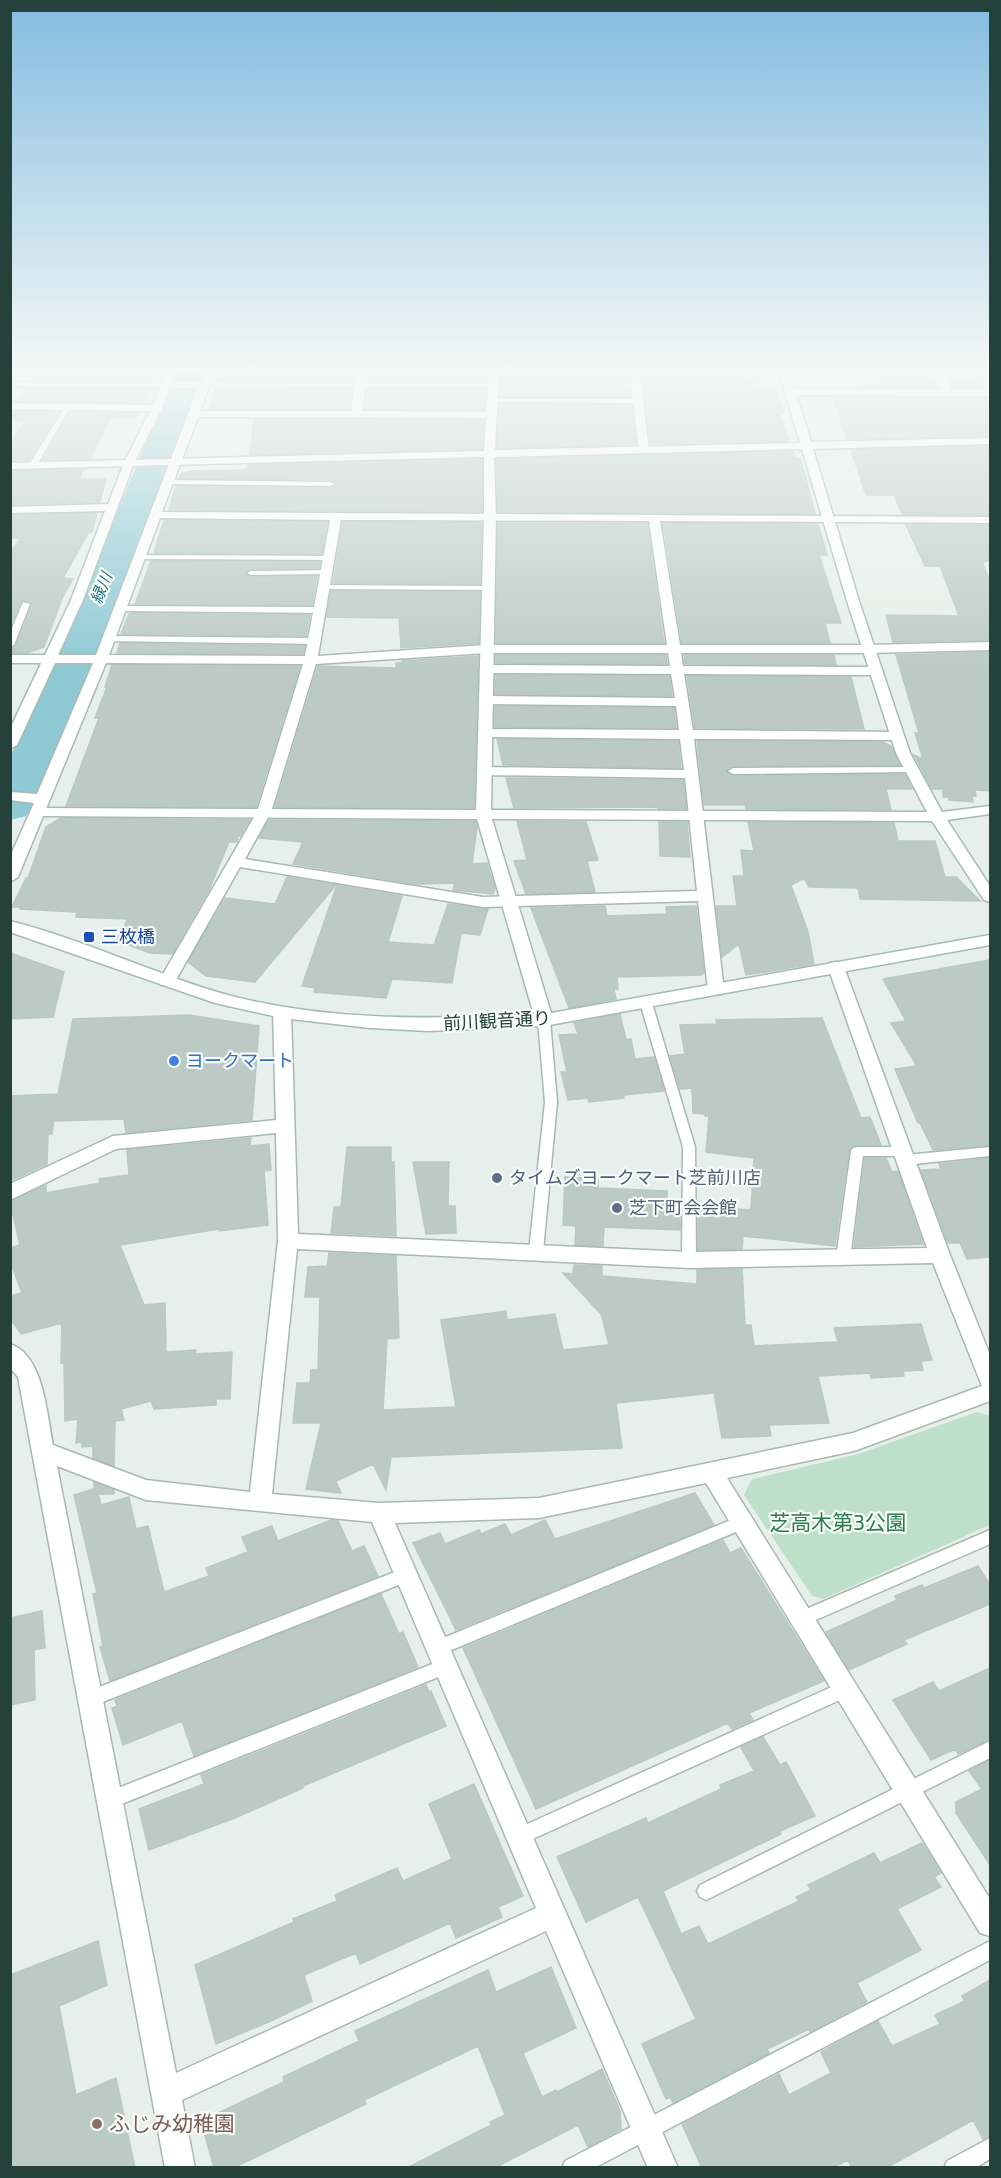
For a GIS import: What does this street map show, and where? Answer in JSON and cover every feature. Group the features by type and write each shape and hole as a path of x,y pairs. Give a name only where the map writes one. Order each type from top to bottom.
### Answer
{"street":[{"path":"10,745 51,659 112,507 131,470"},
{"path":"10,877 109,639 157,515 172,470"},
{"path":"489,470 483,815 544,1020"},
{"path":"813,470 897,736 937,817 990,897"},
{"path":"10,510 112,507"},
{"path":"157,515 990,520"},
{"path":"167,981 264,812 312,660 336,516"},
{"path":"654,518 687,735 716,990"},
{"path":"10,659 312,660 486,649 674,647 868,649 990,646"},
{"path":"486,669 876,671"},
{"path":"485,700 682,702"},
{"path":"484,733 897,736"},
{"path":"483,771 692,774"},
{"path":"10,796 41,805 264,812 937,817 990,810"},
{"path":"237,862 483,902 707,896"},
{"name":"前川観音通り","path":"10,926 215,997 282,1012 370,1022 429,1025 544,1020 990,940"},
{"path":"836,967 940,1255 990,1380"},
{"path":"260,1503 288,1242 282,1012"},
{"path":"10,1193 113,1143 284,1126"},
{"path":"288,1242 536,1251 689,1260 940,1255"},
{"path":"10,1352 28,1374 180,2168"},
{"path":"43,1451 146,1490 379,1514 539,1508 854,1442 990,1392"},
{"path":"712,1473 847,1688 990,1923"},
{"path":"379,1514 663,2168"},
{"path":"165,2094 553,1914"}],"lane":[{"path":"168,483 330,484"},
{"path":"140,557 488,588"},
{"path":"251,573 327,572"},
{"path":"10,645 26,604"},
{"path":"120,609 320,610"},
{"path":"109,639 315,640"},
{"path":"733,771 912,770"},
{"path":"646,1003 689,1147 689,1260"},
{"path":"536,1251 550,1102 544,1020"},
{"path":"843,1258 857,1151 904,1156 990,1152"},
{"path":"109,1800 441,1657 743,1522"},
{"path":"803,1618 990,1538"},
{"path":"90,1699 405,1575"},
{"path":"520,1836 847,1688"},
{"path":"706,1891 990,1749"},
{"path":"572,2168 990,1950"},
{"path":"954,2168 990,2148"}],"green space":[{"name":"芝高木第3公園","path":"977,1412 990,1416 990,1525 823,1599 812,1596 744,1495 752,1479 858,1454"}],"building":[{"path":"84,470 79,479 106,479 100,502 10,505 10,471"},
{"path":"482,470 482,512 169,510 176,486 330,488 336,485 330,480 179,478 180,474 190,471"},
{"path":"496,470 804,470 815,514 498,512"},
{"path":"858,470 990,470 990,515 902,514 894,495 866,495"},
{"path":"97,513 92,532 89,532 63,578 73,579 63,596 44,647 27,653 10,653 10,649 16,646 32,605 31,602 22,600 10,626 10,553 21,538 10,538 10,515"},
{"path":"164,520 327,522 322,554 154,553"},
{"path":"343,522 482,523 480,584 333,583"},
{"path":"498,523 647,523 664,643 496,643"},
{"path":"663,523 818,524 827,555 819,555 841,623 825,623 830,643 682,643"},
{"path":"906,525 990,525 990,561 982,562 990,581 990,640 893,642 886,615 959,616 940,566 925,566"},
{"path":"151,561 320,562 319,568 251,569 245,572 251,577 317,576 312,605 135,604"},
{"path":"331,591 480,592 478,643 401,648 399,618 327,617"},
{"path":"129,614 310,615 306,636 121,634"},
{"path":"120,643 305,646 303,654 117,653"},
{"path":"990,652 990,791 975,790 976,796 972,796 973,802 949,800 948,797 943,797 943,789 932,789 914,755 923,759 915,733 919,733 896,655"},
{"path":"496,655 666,655 667,664 496,663"},
{"path":"684,655 834,655 836,665 685,664"},
{"path":"478,656 474,808 275,807 318,666 396,668 396,663 402,663 402,661"},
{"path":"112,665 300,666 256,807 66,806 99,718 95,718 107,687 105,687"},
{"path":"496,675 669,676 672,696 495,694"},
{"path":"687,676 851,677 864,729 695,728"},
{"path":"495,706 674,708 676,728 495,727"},
{"path":"497,739 678,741 681,768 503,765"},
{"path":"697,741 883,742 891,746 900,765 733,766 726,772 733,776 905,774 912,789 886,789 891,810 746,809 745,805 704,805"},
{"path":"506,778 683,780 686,809 658,809 658,807 514,808"},
{"path":"61,818 250,820 238,836 237,842 229,842 209,890 172,954 150,953 116,940 128,919 76,917 77,912 12,907 28,878 46,827"},
{"path":"269,820 475,821 477,827 472,864 487,863 495,888 493,894 453,890 455,883 415,884 293,864 303,842 259,838"},
{"path":"517,821 586,822 598,860 587,861 595,892 526,894 514,861 527,860"},
{"path":"659,822 687,822 690,857 660,856"},
{"path":"748,822 894,823 898,841 935,841 945,877 956,877 980,901 860,899 858,888 809,887 804,878 791,885 808,932 814,964 746,975 739,944 722,957 716,906 737,906 733,876 744,876 741,850 754,851"},
{"path":"287,877 336,885 255,982 206,976 188,962 225,898 275,904"},
{"path":"337,885 402,896 388,942 434,945 448,904 488,909 480,935 461,933 452,983 392,979 386,998 314,992 315,988 302,986"},
{"path":"605,906 607,916 667,914 666,907 696,906 704,973 701,975 617,977 618,989 614,989 616,999 569,1008 531,908"},
{"path":"10,953 64,972 53,1017 10,1019"},
{"path":"990,960 990,1145 933,1150 918,1123 895,1069 917,1066 891,1023 906,1021 883,979"},
{"path":"620,1014 626,1040 631,1039 635,1059 654,1057 664,1091 623,1095 624,1098 589,1102 588,1098 568,1100 561,1072 567,1072 559,1035 578,1034 574,1023"},
{"path":"189,1015 259,1026 252,1120 126,1133 124,1119 54,1121 52,1134 48,1134 47,1164 10,1181 10,1096 58,1094 73,1019"},
{"path":"822,1018 861,1118 870,1117 881,1145 856,1145 849,1150 835,1246 743,1236 742,1249 698,1250 698,1206 751,1210 754,1158 706,1152 709,1116 693,1113 692,1088 680,1089 670,1056 685,1054 680,1025 717,1024 716,1020"},
{"path":"251,1138 250,1146 269,1144 271,1170 264,1171 268,1225 219,1231 219,1229 120,1245 144,1305 165,1303 166,1352 196,1350 195,1354 232,1352 230,1399 216,1399 216,1405 154,1409 151,1401 121,1409 124,1420 115,1421 114,1466 93,1458 93,1446 82,1447 82,1442 76,1443 78,1419 65,1421 64,1362 61,1363 62,1323 21,1334 10,1318 10,1296 22,1293 10,1261 10,1248 20,1245 10,1202 46,1185 46,1193 100,1183 99,1179 129,1175 127,1150"},
{"path":"347,1147 391,1147 391,1162 394,1162 396,1236 331,1233 334,1207 341,1207"},
{"path":"865,1158 886,1158 892,1172 898,1171 923,1244 854,1247"},
{"path":"990,1158 990,1257 967,1259 960,1243 948,1243 921,1170 941,1169 939,1164"},
{"path":"413,1162 449,1162 448,1206 455,1206 456,1233 426,1234"},
{"path":"565,1177 598,1179 598,1188 667,1191 667,1204 680,1205 680,1230 604,1227 603,1246 575,1245 576,1226 563,1225"},
{"path":"329,1253 396,1256 399,1338 387,1339 383,1410 456,1407 441,1320 506,1311 507,1320 555,1314 563,1350 609,1345 600,1309 600,1313 563,1273 573,1274 574,1265 602,1266 602,1276 697,1284 697,1270 742,1269 745,1325 751,1325 754,1346 838,1342 834,1328 921,1324 932,1360 921,1361 923,1370 903,1371 904,1376 871,1378 870,1373 818,1376 829,1423 769,1425 771,1436 722,1438 714,1393 616,1403 622,1448 391,1457 386,1490 373,1464 336,1481 341,1493 306,1489 321,1423 293,1423 297,1383 310,1383 311,1370 318,1370 320,1297 305,1297 308,1267 327,1266"},
{"path":"94,1482 114,1490 114,1494 98,1494 101,1505 129,1497 136,1529 148,1526 164,1592 209,1576 206,1568 248,1552 242,1537 272,1526 278,1541 331,1520 338,1521 352,1551 364,1546 378,1576 110,1681 100,1647 103,1646 93,1594 97,1593 74,1495 94,1489"},
{"path":"695,1493 714,1525 456,1630 413,1543 440,1533 445,1544 479,1530 481,1534 505,1524 511,1535 545,1520 555,1539"},
{"path":"723,1540 730,1553 741,1548 824,1681 749,1713 753,1720 732,1729 728,1723 536,1809 463,1648"},
{"path":"978,1566 990,1585 990,1604 904,1640 907,1644 849,1670 826,1632 897,1600 895,1596 922,1585 924,1588"},
{"path":"381,1594 399,1634 403,1632 418,1667 194,1756 182,1721 123,1745 112,1708 117,1706 115,1700"},
{"path":"42,1611 45,1648 34,1650 35,1700 10,1705 10,1618"},
{"path":"990,1668 990,1739 958,1754 955,1749 931,1760 893,1700 933,1682 939,1691"},
{"path":"426,1685 429,1692 431,1691 446,1726 303,1786 303,1788 235,1818 149,1850 139,1809 204,1784 201,1775"},
{"path":"763,1737 780,1765 786,1762 815,1816 780,1831 781,1834 663,1891 681,1934 699,1926 708,1944 799,1901 796,1897 811,1890 808,1885 874,1853 880,1863 922,1843 941,1873 934,1877 941,1887 897,1909 921,1950 857,1983 867,2002 810,2032 809,2029 767,2049 769,2053 673,2103 670,2097 666,2099 642,2044 696,2019 638,1897 586,1922 557,1857 646,1818 648,1823 721,1789 720,1785 754,1771 741,1747"},
{"path":"990,1760 990,1865 956,1813 956,1802 982,1789 969,1771"},
{"path":"474,1784 523,1896 498,1907 502,1917 456,1938 450,1923 360,1964 356,1953 304,1975 312,2001 216,2044 195,1965 294,1922 293,1919 337,1901 335,1895 397,1868 403,1881 452,1859 429,1804"},
{"path":"98,1941 107,1985 59,2006 76,2095 116,2078 135,2168 10,2168 10,1975"},
{"path":"551,1967 576,2028 523,2053 542,2097 556,2090 557,2092 602,2069 620,2111 621,2129 588,2147 578,2125 494,2168 407,2168 491,2125 490,2122 505,2115 478,2046 364,2100 366,2104 233,2168 214,2168 201,2121 284,2082 283,2077 359,2041 355,2031 488,1970 496,1992"},
{"path":"990,1980 990,2136 983,2139 973,2120 886,2168 852,2168 848,2160 832,2168 702,2168 682,2124 779,2074 789,2095 831,2073 821,2052 878,2021 892,2046 940,2024 935,2015 965,2001 962,1996"}],"waterway":[{"name":"緑川","path":"10,807 85,635 151,470"}],"place":[{"name":"三枚橋","path":"89,937"},
{"name":"ヨークマート","path":"174,1061"},
{"name":"タイムズヨークマート芝前川店","path":"497,1178"},
{"name":"芝下町会会館","path":"617,1208"},
{"name":"ふじみ幼稚園","path":"97,2124"}]}
